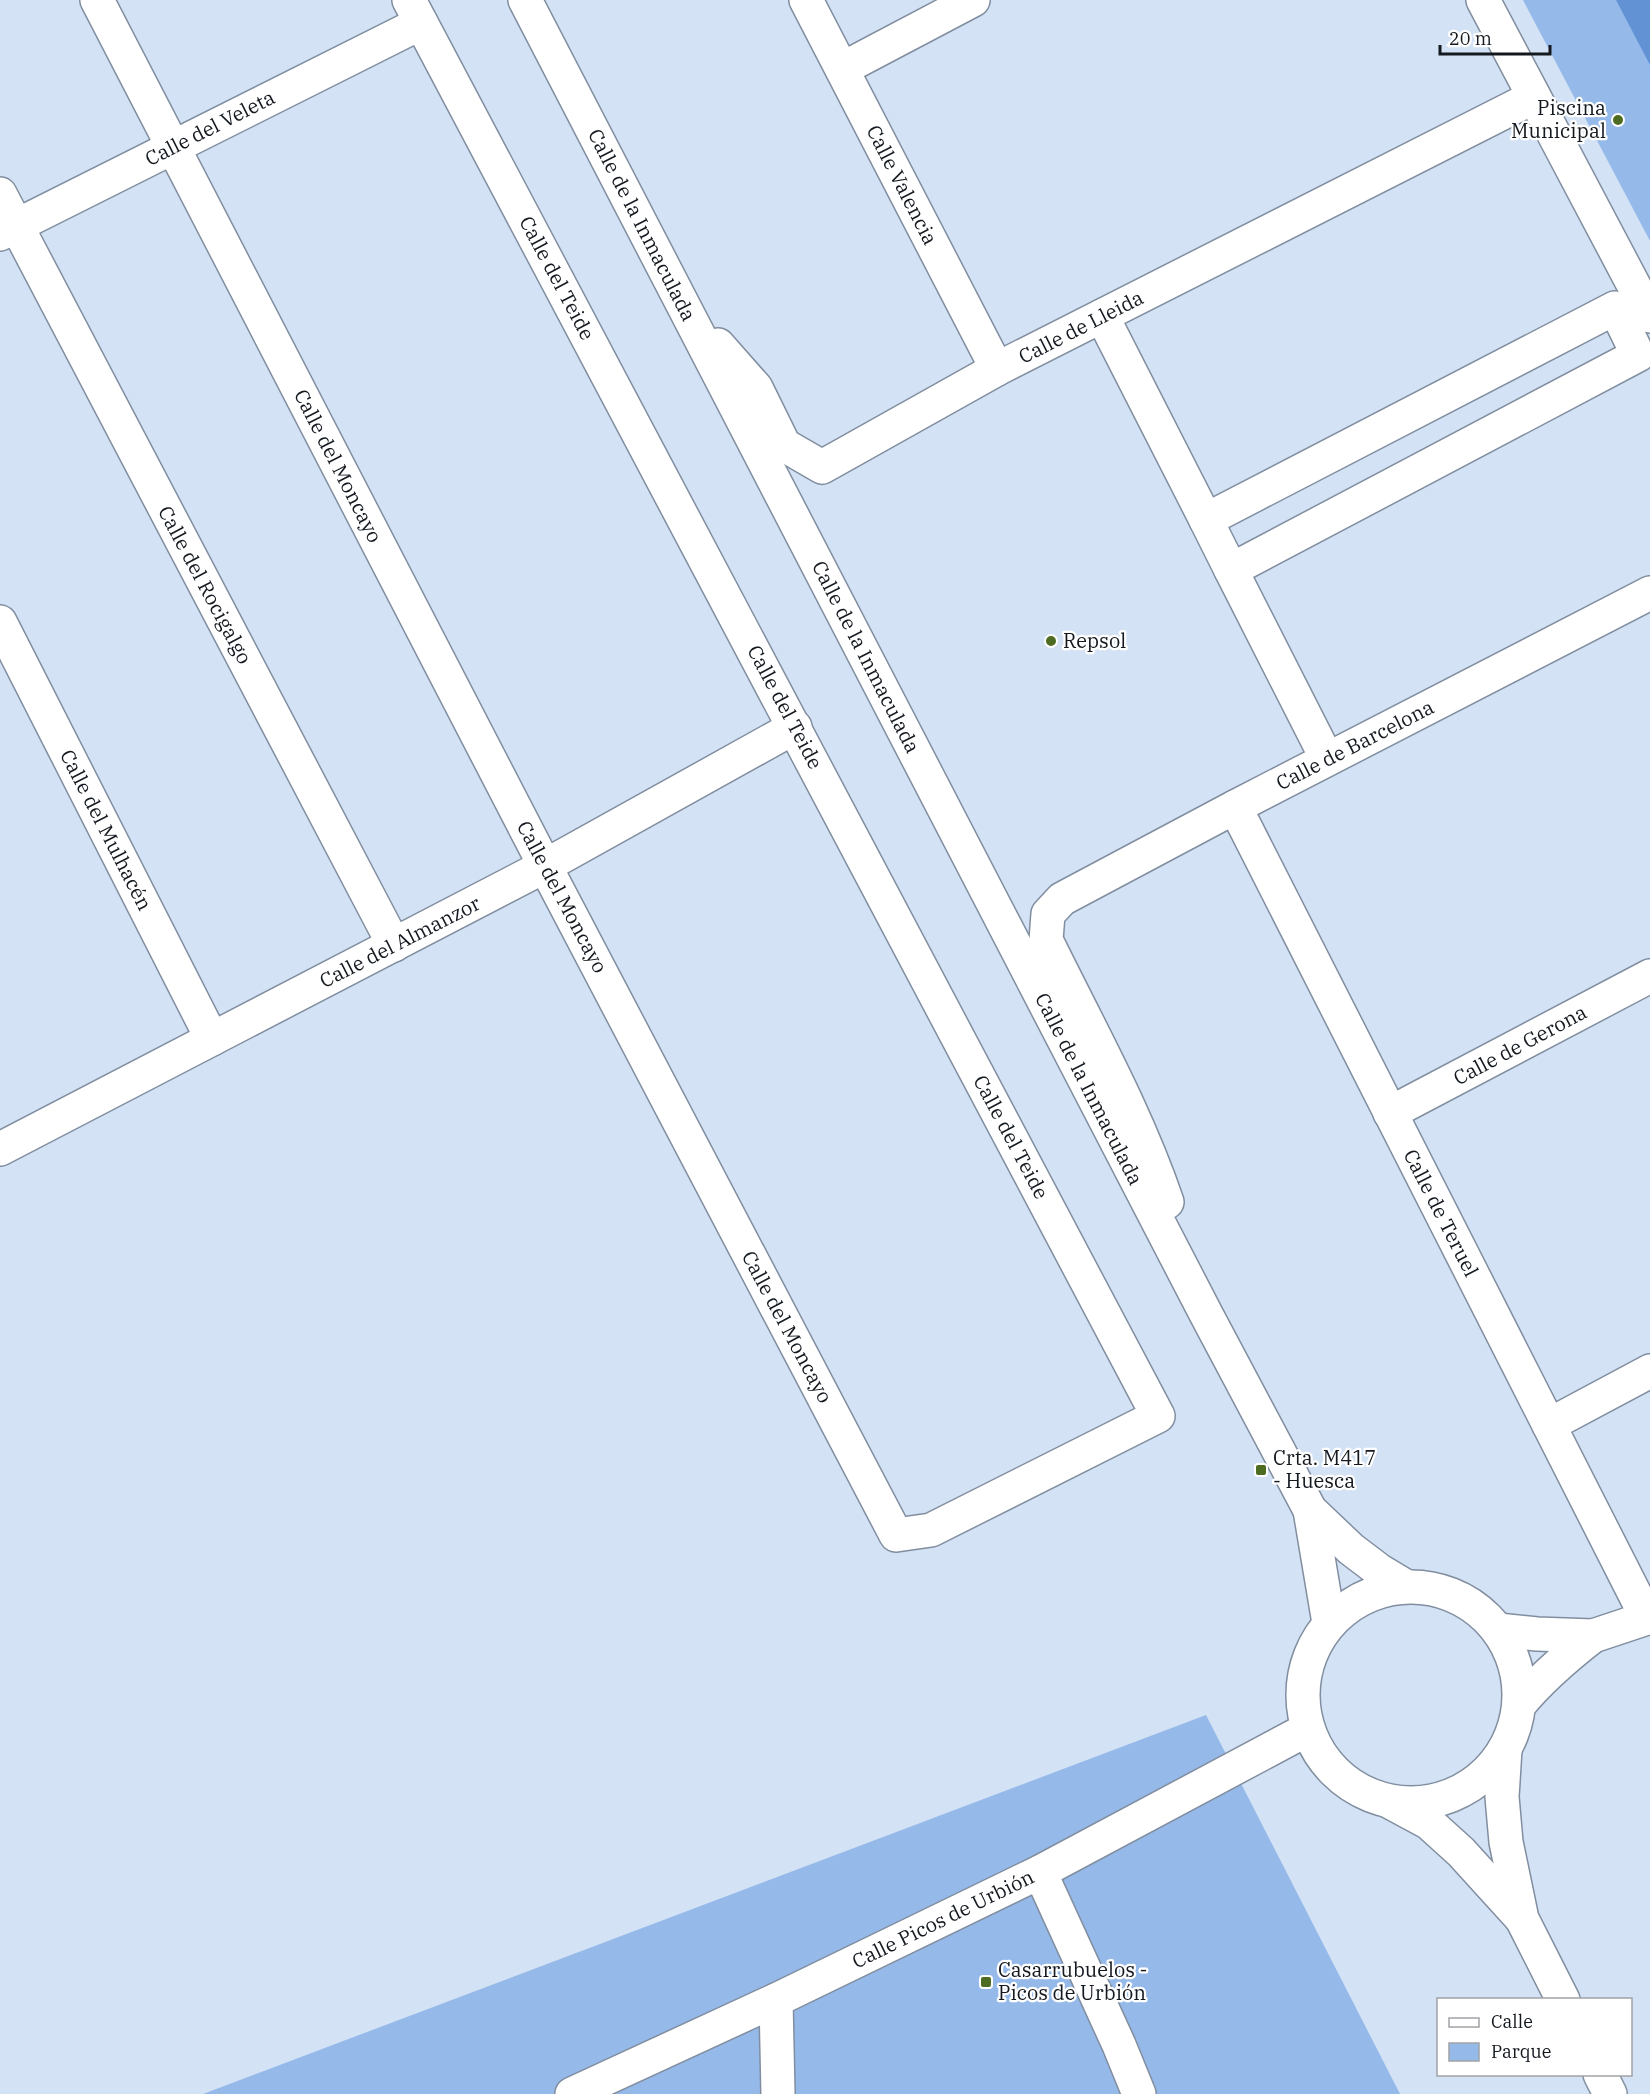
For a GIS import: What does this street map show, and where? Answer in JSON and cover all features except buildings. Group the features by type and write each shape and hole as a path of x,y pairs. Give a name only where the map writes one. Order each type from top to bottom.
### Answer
{"street":[{"name":"Calle del Moncayo","path":"97,0 545,866 896,1536 931,1530 1158,1416"},
{"name":"Calle de la Inmaculada","path":"525,0 1206,1314 1310,1510 1329,1623"},
{"name":"Calle Valencia","path":"806,0 997,369"},
{"path":"842,69 973,0"},
{"path":"1483,0 1650,316"},
{"name":"Calle del Veleta","path":"8,230 172,146 415,11"},
{"name":"Calle del Teide","path":"415,11 1158,1416"},
{"name":"Calle de Lleida","path":"686,308 756,388 784,445 822,467 997,369 1534,97"},
{"name":"Calle del Rocigalgo","path":"0,194 8,230 394,945"},
{"path":"1206,520 1615,308 1638,355 1231,570"},
{"path":"1102,316 1327,759"},
{"name":"Calle de Barcelona","path":"1062,899 1327,759 1650,593"},
{"name":"Calle del Mulhacén","path":"0,622 212,1039"},
{"name":"Calle del Almanzor","path":"0,1149 545,866 795,727"},
{"name":"Calle de Teruel","path":"1235,807 1648,1618"},
{"name":"Calle de la Inmaculada","path":"1062,899 1048,914 1046,940 1127,1104 1156,1170 1206,1314"},
{"name":"Calle de Gerona","path":"1390,1113 1650,976"},
{"path":"1549,1425 1650,1371"},
{"name":"Calle de la Inmaculada","path":"1310,1510 1351,1549 1405,1586"},
{"path":"1388,1801 1422,1803 1455,1794 1484,1776 1505,1749 1515,1728 1519,1705 1518,1678 1511,1653 1498,1630 1473,1605 1440,1590 1405,1586 1377,1591 1351,1604 1329,1623 1310,1655 1302,1692 1308,1729 1326,1761 1354,1787 1388,1801 1429,1823 1453,1844 1522,1919"},
{"path":"1498,1630 1593,1636 1648,1618"},
{"path":"1519,1705 1534,1686 1593,1636"},
{"name":"Calle Picos de Urbión","path":"572,2094 776,2000 1040,1872 1308,1729"},
{"path":"1505,1749 1502,1797 1506,1842 1522,1919 1562,1998"},
{"path":"1040,1872 1139,2094"},
{"path":"776,2000 778,2094"},
{"path":"1601,2076 1610,2094"}],"green space":[{"name":"Piscina Municipal","path":"1523,0 1650,0 1650,241"},
{"path":"1206,1715 1400,2094 203,2094"}],"shaded area":[{"path":"1616,0 1650,0 1650,65"}],"place":[{"name":"Piscina Municipal","path":"1618,120"},
{"name":"Repsol","path":"1051,641"},
{"name":"Crta. M417 - Huesca","path":"1261,1470"},
{"name":"Casarrubuelos - Picos de Urbión","path":"986,1982"}]}
